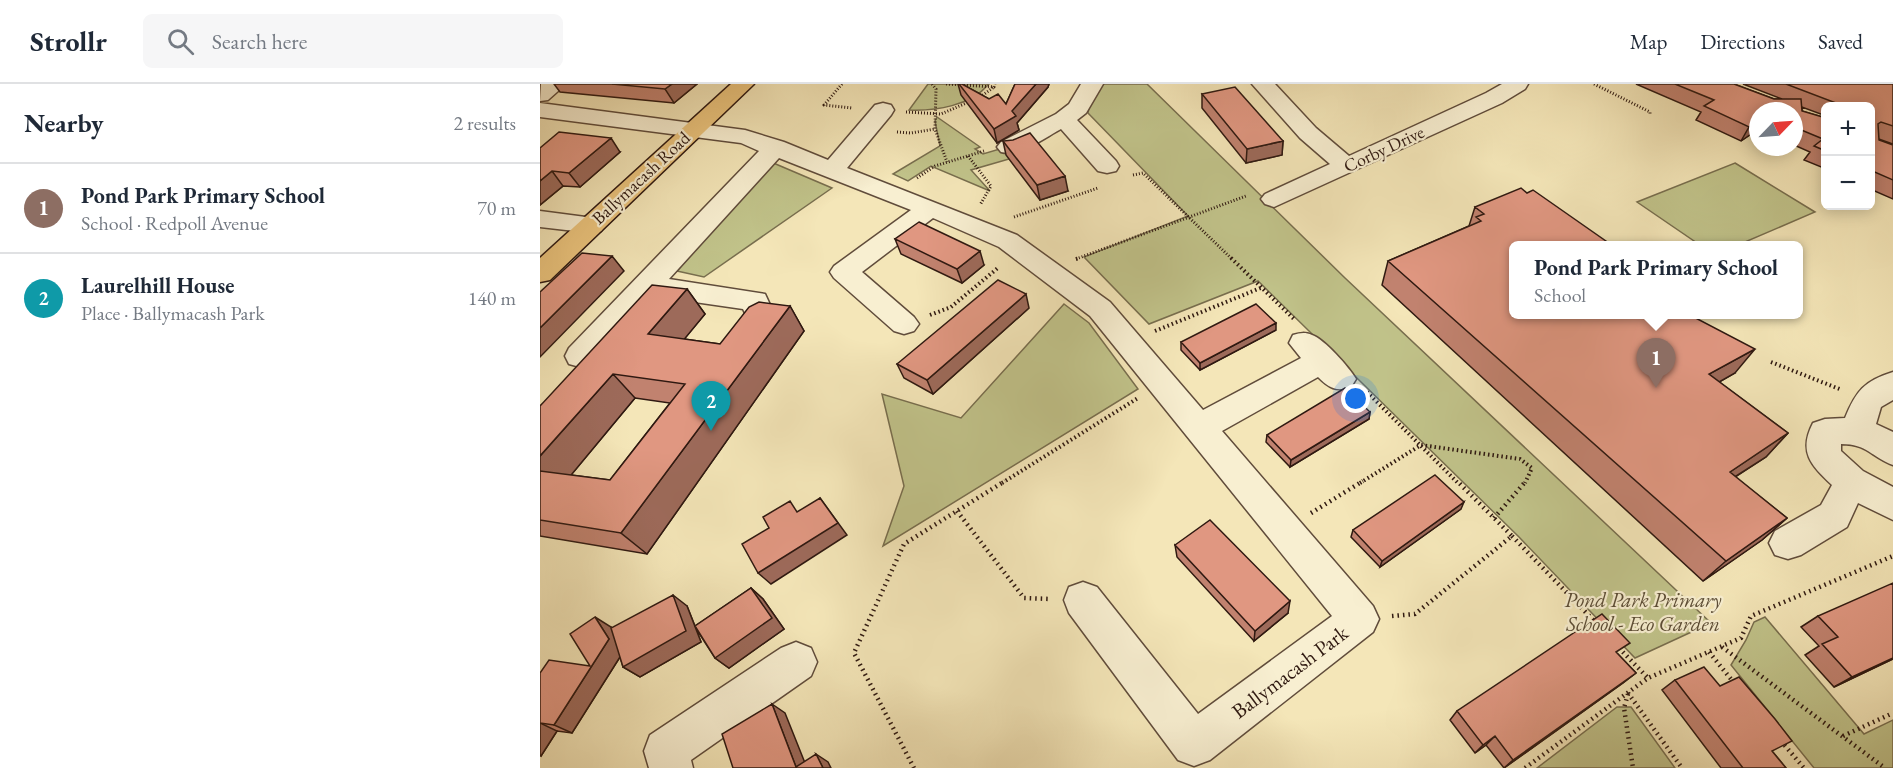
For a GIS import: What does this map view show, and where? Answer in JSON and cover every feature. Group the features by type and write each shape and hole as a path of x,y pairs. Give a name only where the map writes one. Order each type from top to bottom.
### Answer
{"main road":[{"name":"Ballymacash Road","path":"542,268 592,225 743,84"}],"street":[{"path":"540,95 555,84"},
{"path":"1009,147 1064,119 1078,108 1092,84"},
{"path":"1263,84 1308,133 1347,166"},
{"path":"1471,84 1494,98"},
{"name":"Corby Drive","path":"1274,199 1494,98 1517,84"},
{"name":"Ballymacash Park","path":"540,110 694,128 745,137 894,193 1008,241 1100,309 1359,619 1194,744 1083,600"},
{"path":"833,170 883,110"},
{"path":"1064,119 1105,176"},
{"path":"580,356 776,147"},
{"path":"904,324 844,272 930,208"},
{"path":"540,219 592,225"},
{"path":"646,285 755,301 762,320"},
{"path":"1198,428 1322,361"},
{"path":"1893,451 1882,440 1873,404 1825,432 1824,456 1851,481 1893,505"},
{"path":"1788,543 1834,516 1851,481"},
{"path":"671,768 666,751 796,662"}],"path":[{"path":"842,84 824,105 856,108"},
{"path":"932,84 936,90 935,129 947,162"},
{"path":"946,84 994,87 995,84"},
{"path":"1594,84 1650,112 1650,115"},
{"path":"894,193 935,166 1009,147"},
{"path":"968,156 991,186 978,228"},
{"path":"1132,176 1143,173 1263,287 1307,331 1322,361 1357,382 1512,536 1600,628"},
{"path":"978,228 1016,216 1105,176"},
{"path":"1047,270 1246,196 1274,199"},
{"path":"904,324 951,307 1020,250"},
{"path":"1128,342 1263,287"},
{"path":"1771,362 1873,404"},
{"path":"914,768 854,653 904,544 1161,383"},
{"path":"1285,529 1421,445 1520,459 1532,468 1524,485 1494,518"},
{"path":"957,511 1024,598 1083,600"},
{"path":"1359,619 1415,614 1512,536"},
{"path":"1525,768 1648,678 1741,638 1751,616 1893,556"},
{"path":"1616,645 1648,678"},
{"path":"1721,646 1885,768"},
{"path":"1709,652 1738,687"},
{"path":"1628,693 1624,708 1633,768"},
{"path":"1628,693 1682,768"},
{"path":"1842,736 1893,713"},
{"path":"1775,732 1804,768"}],"green space":[{"path":"928,84 989,84 972,97 952,106 909,110"},
{"name":"Pond Park Primary School - Eco Garden","path":"1093,84 1147,84 1345,278 1711,623 1635,658 1519,537 1258,281 1149,324 1084,257 1188,216 1088,113"},
{"path":"937,117 980,147 975,149 983,154 1003,148 1016,157 971,170 990,191 931,166 908,181 893,174 940,146 935,121"},
{"path":"771,162 832,188 704,277 677,271"},
{"path":"1735,163 1815,212 1747,241 1694,241 1637,202"},
{"path":"1064,304 1089,323 1138,389 883,546 904,486 882,394 961,418"},
{"path":"1765,617 1864,734 1893,720 1893,768 1814,768 1731,665 1754,622"},
{"path":"1617,707 1631,707 1675,768 1537,768"}],"building":[{"path":"612,84 672,84 665,89"},
{"path":"959,84 989,99 998,94 1006,104 1015,84 1036,84 1012,111 1016,116 994,129"},
{"path":"1675,84 1734,84 1774,99 1801,99 1801,102 1749,102 1749,127 1704,106 1714,100"},
{"path":"1786,84 1893,84 1893,126 1881,122 1878,124 1879,140 1893,145 1893,180 1875,172 1875,102 1833,102"},
{"path":"1235,87 1283,141 1247,149 1202,94"},
{"path":"1803,111 1821,117 1821,138 1803,131"},
{"path":"559,132 611,138 569,173 552,171 540,181 540,148"},
{"path":"1030,133 1065,176 1037,185 1003,141 1013,140"},
{"path":"1821,141 1821,149 1814,146"},
{"path":"1521,188 1527,193 1533,190 1606,241 1509,241 1509,319 1698,319 1755,349 1709,374 1788,433 1730,472 1787,518 1726,561 1388,261 1481,221 1476,217 1484,214 1475,207"},
{"path":"919,222 980,251 957,269 895,239"},
{"path":"582,253 612,256 540,328 540,292"},
{"path":"998,280 1026,294 927,380 897,364"},
{"path":"652,285 687,289 648,334 720,344 749,307 759,302 790,306 621,533 540,520 540,471 610,480 685,384 613,374 540,456 540,406"},
{"path":"1256,304 1276,323 1200,363 1181,342"},
{"path":"1345,388 1370,412 1291,460 1267,435"},
{"path":"1435,475 1464,502 1382,561 1353,530"},
{"path":"820,498 838,523 758,573 742,544 769,528 763,517 790,501 797,512"},
{"path":"1210,520 1290,601 1255,631 1175,545"},
{"path":"1893,583 1893,658 1852,677 1822,644 1838,637 1818,616"},
{"path":"751,588 772,618 715,658 695,626"},
{"path":"673,595 686,631 623,667 611,628"},
{"path":"1602,614 1630,643 1616,652 1636,673 1513,760 1495,736 1483,745 1457,711"},
{"path":"595,617 609,639 554,725 540,723 540,673 549,660 590,666 570,634"},
{"path":"1704,667 1720,686 1739,677 1775,719 1792,741 1772,751 1786,768 1743,768 1675,680"},
{"path":"772,704 796,767 816,754 823,768 733,768 722,734"}],"place":[{"name":"Pond Park Primary School","path":"1656,388"},
{"name":"Laurelhill House","path":"711,431"}]}
